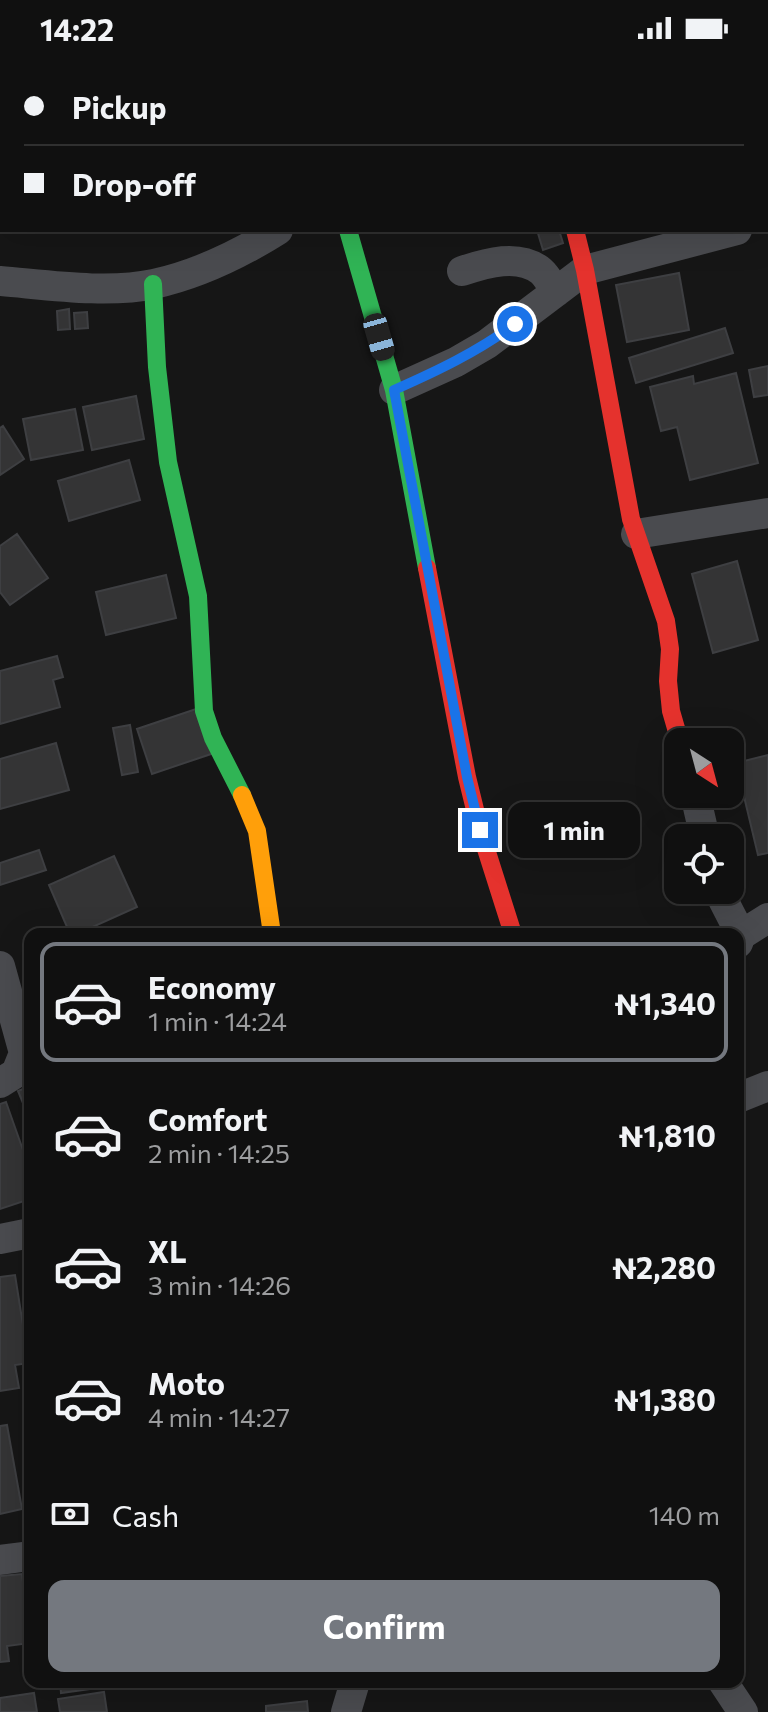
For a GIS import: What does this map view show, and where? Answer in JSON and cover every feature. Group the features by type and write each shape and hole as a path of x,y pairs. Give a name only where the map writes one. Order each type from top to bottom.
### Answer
{"street":[{"path":"0,281 77,287 153,284 212,266 274,232"},
{"path":"349,232 394,390 467,777 511,928"},
{"path":"576,232 636,534 666,621 670,649 668,681 676,728"},
{"path":"394,390 487,344 585,270 729,232"},
{"path":"462,271 488,262 516,261 540,271 556,292"},
{"path":"153,284 157,367 168,462 198,596 204,711 213,738 245,800 257,831 271,928"},
{"path":"636,534 768,513"},
{"path":"724,904 734,928"},
{"path":"744,935 768,918"},
{"path":"0,966 24,1053 16,1073 0,1083"},
{"path":"744,1096 768,1086"},
{"path":"0,1239 24,1234"},
{"path":"0,1560 24,1557"},
{"path":"346,1712 353,1688"},
{"path":"727,1688 743,1712"}],"building":[{"path":"538,232 560,232 563,243 543,250"},
{"path":"679,273 689,330 627,342 616,285"},
{"path":"69,309 70,329 58,330 57,311"},
{"path":"87,312 88,328 75,329 74,313"},
{"path":"725,328 733,353 636,383 629,358"},
{"path":"768,366 768,395 754,397 749,370"},
{"path":"736,373 758,463 690,480 677,427 661,431 650,387 693,376 694,384"},
{"path":"136,396 144,439 92,450 83,407"},
{"path":"75,409 83,450 31,460 23,419"},
{"path":"3,426 24,459 0,475 0,428"},
{"path":"129,460 140,500 69,521 58,481"},
{"path":"17,534 48,578 10,605 0,592 0,546"},
{"path":"737,561 758,640 713,653 692,574"},
{"path":"166,575 176,618 106,635 96,592"},
{"path":"57,656 63,677 53,680 60,707 0,724 0,671"},
{"path":"199,708 214,753 152,774 137,729"},
{"path":"130,725 138,772 122,775 113,728"},
{"path":"56,743 69,790 0,809 0,759"},
{"path":"768,755 768,853 758,855 744,796 744,761"},
{"path":"39,850 46,870 0,885 0,863"},
{"path":"114,856 137,907 90,928 67,928 49,885"},
{"path":"24,1088 24,1106 18,1091"},
{"path":"6,1102 24,1153 24,1201 0,1209 0,1104"},
{"path":"15,1275 24,1332 24,1364 15,1365 19,1388 0,1391 0,1277"},
{"path":"7,1425 22,1509 0,1514 0,1426"},
{"path":"22,1574 24,1644 7,1646 9,1661 0,1662 0,1576"},
{"path":"61,1688 98,1688 61,1693"},
{"path":"104,1692 107,1712 60,1712 58,1699"},
{"path":"34,1693 37,1712 0,1712 0,1698"},
{"path":"307,1701 308,1712 266,1712 266,1706"}],"traffic: fast":[{"path":"349,232 394,390 427,568"},
{"path":"153,284 157,367 168,462 198,596 204,711 213,738 242,795"}],"traffic: slow":[{"path":"242,795 257,831 271,928"}],"traffic: jam":[{"path":"576,232 631,519 666,621 670,649 668,681 676,728"},
{"path":"427,568 467,777 511,928"}],"route":[{"path":"480,830 467,777 394,390 456,362 515,324"}]}
